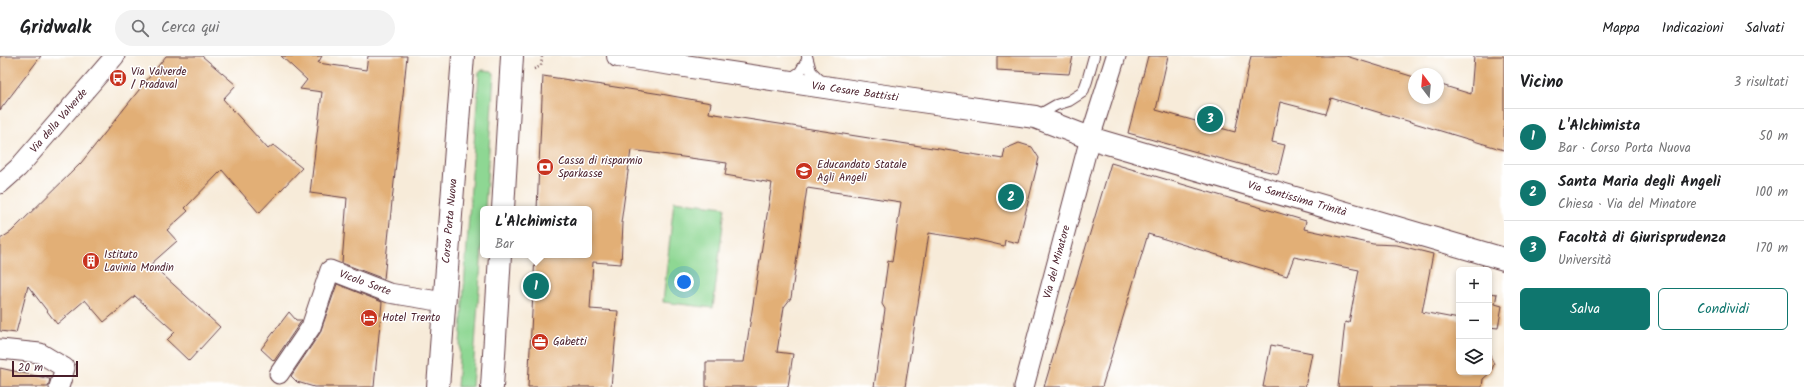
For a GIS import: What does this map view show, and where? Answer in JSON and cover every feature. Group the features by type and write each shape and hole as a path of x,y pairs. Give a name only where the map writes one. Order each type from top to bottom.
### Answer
{"street":[{"name":"Via della Valverde","path":"0,184 27,158 115,56"},
{"name":"Corso Porta Nuova","path":"438,387 463,56"},
{"path":"503,206 512,56"},
{"name":"Via Cesare Battisti","path":"618,56 827,88 1035,117 1090,138"},
{"name":"Via del Minatore","path":"1024,387 1090,138 1116,56"},
{"name":"Via Santissima Trinità","path":"1090,138 1504,259"},
{"path":"492,387 500,258"},
{"name":"Vicolo Sorte","path":"279,374 311,327 330,270 389,293 444,302"},
{"path":"0,349 40,353 65,368 59,387"}],"lane":[{"path":"1035,117 1056,105 1069,101 1083,92 1094,56"},
{"path":"786,82 800,72 807,58"},
{"path":"807,58 811,71 827,88"}],"path":[{"path":"541,66 542,56"}],"green space":[{"path":"482,70 492,71 494,73 485,206 480,206 480,258 481,258 472,387 457,387 479,73"},
{"path":"674,201 725,207 713,308 663,302"}],"building":[{"path":"0,56 41,56 0,110"},
{"path":"166,56 202,56 236,85 223,99 268,149 273,145 302,168 259,213 222,170 185,208 188,211 167,230 177,241 151,264 220,327 189,361 167,340 175,332 135,296 104,322 85,300 57,324 28,286 16,333 0,331 0,239 11,232 81,163"},
{"path":"281,56 322,56 318,63 366,70 368,56 407,56 384,279 342,263 347,198 310,193 322,92 300,89 307,80"},
{"path":"997,56 1073,56 1069,74 997,70"},
{"path":"1148,56 1168,56 1156,110 1235,132 1251,56 1346,56 1408,75 1408,104 1444,104 1444,86 1471,94 1474,56 1504,56 1504,150 1331,98 1326,114 1280,102 1272,142 1285,145 1278,174 1128,133"},
{"path":"543,76 711,103 709,113 1003,159 1005,149 1019,143 1032,147 1039,158 1018,243 1005,240 1004,246 974,239 929,233 905,387 874,387 885,309 882,304 888,261 892,262 901,202 807,188 791,298 784,307 777,352 793,354 788,387 706,387 706,362 744,362 772,183 725,175 727,163 631,150 621,223 623,223 621,264 593,262 590,309 618,311 611,387 528,387 535,258 592,258 592,206 537,206"},
{"path":"1111,163 1306,221 1304,229 1373,244 1397,245 1433,254 1422,312 1456,318 1456,375 1488,375 1483,379 1482,387 1338,387 1345,322 1349,323 1359,270 1294,257 1287,276 1148,234 1102,387 1044,387"},
{"path":"337,284 382,302 374,387 314,387 297,382 291,376 320,333"},
{"path":"1492,293 1497,294 1495,304 1502,306 1498,328 1492,327"},
{"path":"289,312 296,320 302,320 274,361 261,349"},
{"path":"1271,345 1312,353 1305,387 1263,387"},
{"path":"0,368 50,379 48,387 0,387"}],"place":[{"name":"Via Valverde / Pradaval","path":"118,78"},
{"name":"Facoltà di Giurisprudenza","path":"1210,119"},
{"name":"Cassa di risparmio Sparkasse","path":"545,167"},
{"name":"Educandato Statale Agli Angeli","path":"804,171"},
{"name":"Santa Maria degli Angeli","path":"1011,197"},
{"name":"Istituto Lavinia Mondin","path":"91,261"},
{"name":"L'Alchimista","path":"536,286"},
{"name":"Hotel Trento","path":"369,318"},
{"name":"Gabetti","path":"540,342"}]}
